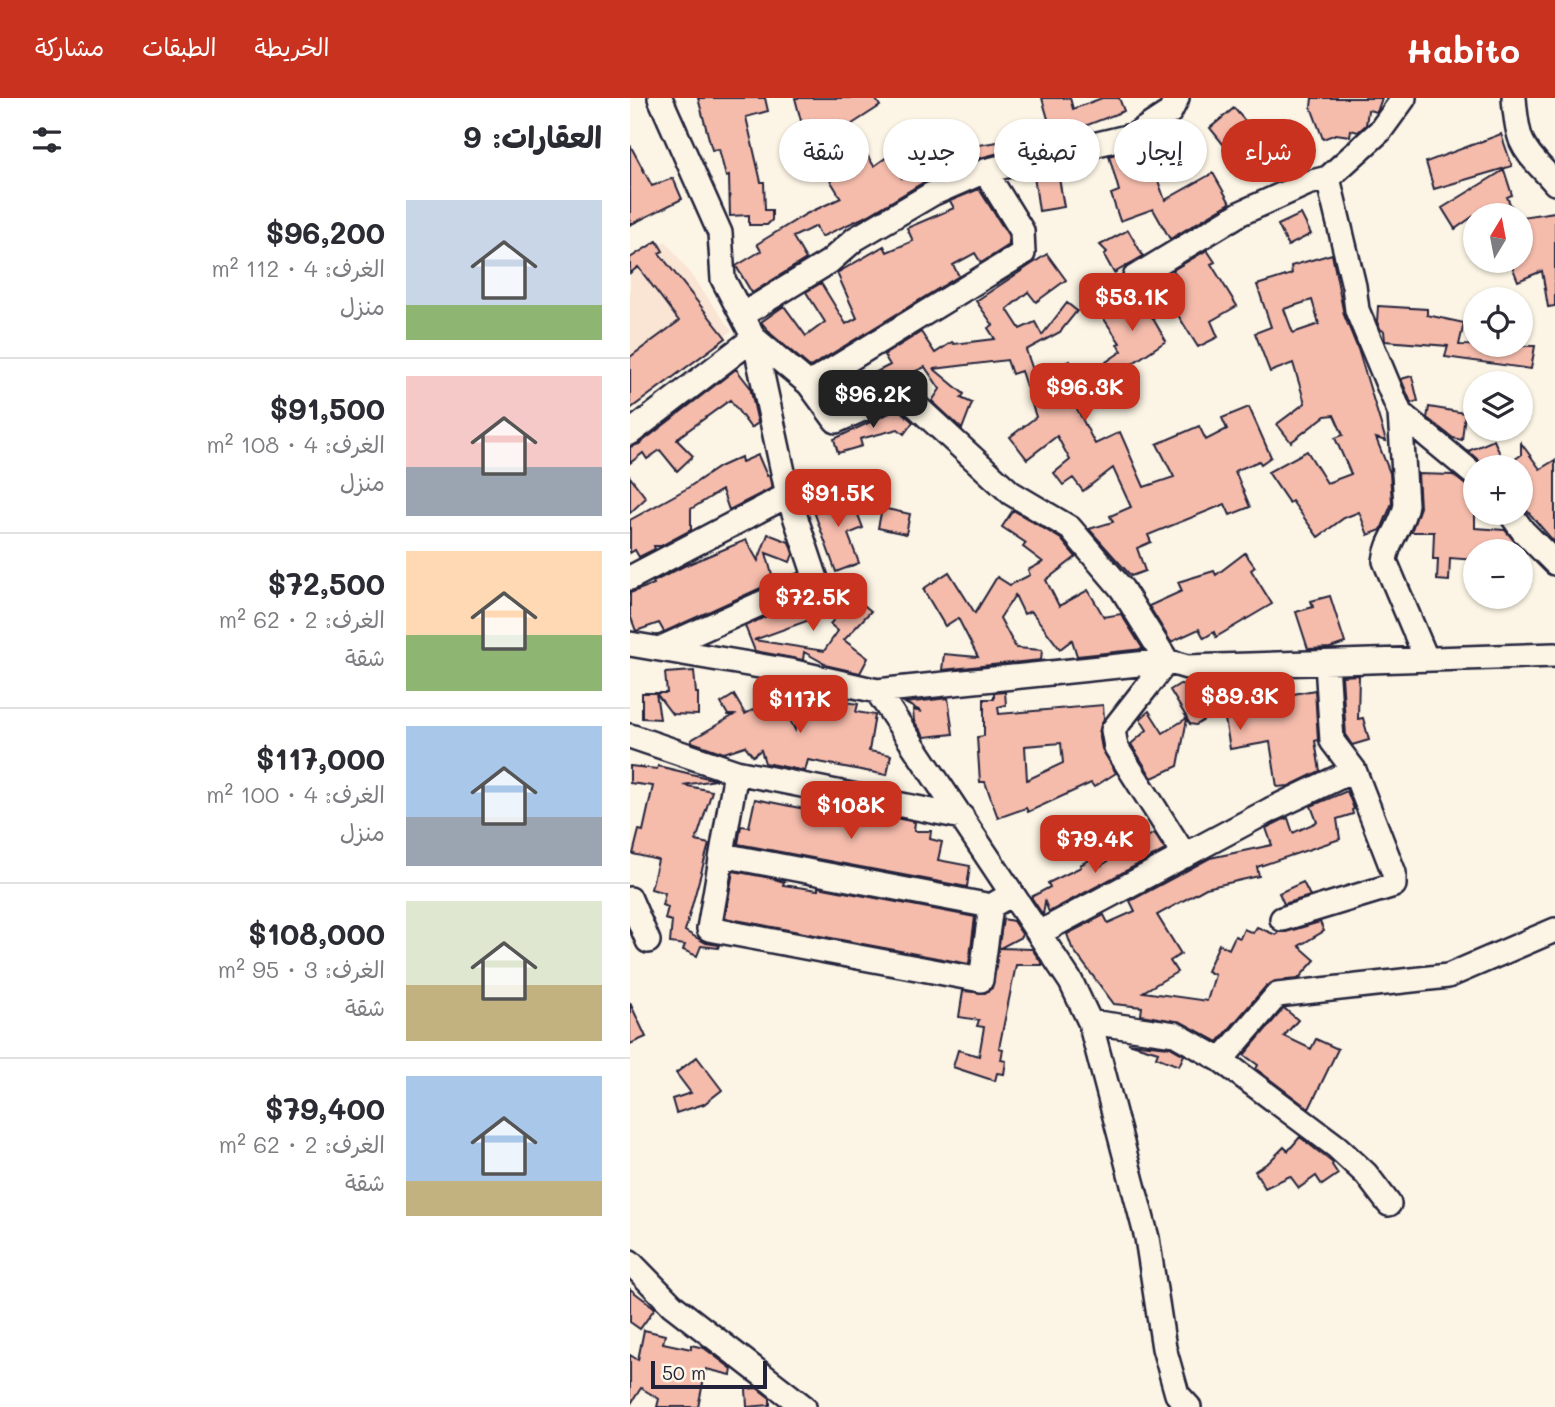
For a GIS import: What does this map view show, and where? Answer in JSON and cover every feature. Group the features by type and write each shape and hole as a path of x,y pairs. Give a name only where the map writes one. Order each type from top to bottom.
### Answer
{"street":[{"path":"659,649 817,579 788,495 754,338 723,279 720,233 660,98"},
{"path":"742,315 829,262 855,239 932,194 985,171 1135,135 1170,112 1177,98"},
{"path":"1135,277 1241,213 1308,183 1328,178 1380,131 1404,98"},
{"path":"1514,98 1516,128 1522,147 1555,183"},
{"path":"809,384 1023,253 1022,232 985,171"},
{"path":"1328,178 1354,286 1357,310 1400,413 1406,504 1404,519 1386,550 1385,561 1426,658"},
{"path":"754,338 809,384 836,421 901,392 1011,493 1070,528 1122,589 1167,661"},
{"path":"630,433 754,338"},
{"path":"1400,413 1463,465"},
{"path":"630,578 788,495"},
{"path":"1519,525 1555,564"},
{"path":"630,644 790,671 877,691 1167,661 1186,667 1555,655"},
{"path":"1167,661 1113,730 1116,747 1185,856"},
{"path":"1282,919 1394,885 1394,873 1354,770 1332,741 1327,663"},
{"path":"877,691 1071,982 1090,1022 1147,1238 1164,1348 1177,1394 1189,1407"},
{"path":"630,736 736,772 962,817"},
{"path":"1039,933 1270,810 1354,770"},
{"path":"736,772 709,929 981,980 991,906"},
{"path":"722,855 991,906 1012,894"},
{"path":"630,899 648,941"},
{"path":"1221,1060 1276,995 1448,976 1555,930"},
{"path":"1090,1022 1175,1034 1221,1060 1337,1147 1366,1174 1389,1204"},
{"path":"630,1262 672,1305 804,1407"}],"shaded area":[{"path":"666,241 732,331 630,408 630,261"}],"building":[{"path":"698,98 765,98 768,111 746,117 761,182 764,182 765,210 772,210 772,220 767,225 749,225 749,215 730,216 729,176 726,177 719,149 712,150"},
{"path":"795,98 875,98 880,106 860,119 800,119"},
{"path":"1042,98 1070,98 1073,109 1102,98 1119,98 1124,111 1100,120 1048,119"},
{"path":"1312,98 1382,98 1377,112 1368,110 1366,125 1358,132 1351,130 1350,136 1336,134 1323,139 1311,107"},
{"path":"1234,108 1243,119 1221,119 1221,142 1210,128"},
{"path":"1501,134 1512,166 1434,189 1426,162"},
{"path":"994,143 994,154 980,158 980,145"},
{"path":"630,145 652,186 673,178 682,199 630,225"},
{"path":"1114,155 1114,174 1109,156"},
{"path":"869,158 874,166 883,160 883,182 924,182 869,215 821,237 816,226 793,237 806,259 752,293 736,266 761,251 757,244 806,214 841,198 831,182 869,182"},
{"path":"1504,170 1512,195 1507,197 1510,203 1463,203 1463,223 1455,229 1442,208"},
{"path":"1213,173 1230,203 1170,239 1153,209 1120,221 1111,194 1119,191 1116,182 1158,182 1165,200 1197,182 1207,182 1207,176"},
{"path":"1035,182 1060,182 1064,207 1039,211"},
{"path":"979,189 1008,235 1009,245 981,263 975,253 953,265 959,276 810,367 761,322 784,306 806,336 825,322 806,292 821,283 846,324 857,318 837,273 884,246 887,252 913,241 907,228 954,208 950,201"},
{"path":"1555,212 1555,306 1548,307 1542,271 1518,281 1515,273 1533,273 1533,215"},
{"path":"1301,214 1311,234 1288,246 1278,225"},
{"path":"1128,230 1143,256 1114,273 1104,255 1107,252 1100,245"},
{"path":"657,241 663,251 659,253 726,338 630,409 630,357 679,321 638,267 630,273 630,258"},
{"path":"1207,250 1215,262 1211,264 1237,306 1211,321 1218,337 1198,347 1159,285 1176,275 1173,270"},
{"path":"1047,254 1066,280 1036,302 1028,292 1007,309 1020,329 1035,322 1042,335 1067,303 1077,311 1060,332 1026,350 1034,373 1070,361 1083,401 1074,403 1095,444 1120,432 1144,487 1174,477 1157,444 1199,426 1206,440 1227,429 1222,418 1249,407 1271,457 1261,464 1259,461 1235,471 1250,507 1230,515 1225,504 1148,535 1151,542 1137,548 1145,571 1131,576 1089,529 1113,522 1110,516 1131,507 1113,468 1083,491 1073,478 1063,485 1054,473 1070,460 1057,436 1027,459 1010,437 1036,417 1021,371 1012,374 1007,360 934,369 964,394 961,398 972,403 962,429 932,401 940,389 925,367 841,404 833,394 890,365 884,355 921,332 935,353 952,342 954,344 995,339 988,328 993,325 976,301"},
{"path":"1332,254 1344,315 1358,349 1386,441 1376,438 1390,473 1392,503 1381,530 1368,535 1359,512 1344,518 1318,537 1292,501 1289,503 1268,472 1307,451 1327,483 1351,474 1335,438 1343,435 1334,415 1325,416 1291,442 1277,424 1305,403 1293,363 1270,372 1255,333 1271,327 1257,285 1292,274 1291,266","holes":["1312,300 1319,324 1293,333 1284,309"]},
{"path":"1138,293 1166,341 1115,375 1106,362 1122,351 1117,344 1120,343 1102,316"},
{"path":"1378,306 1427,309 1427,315 1463,323 1459,345 1463,345 1463,357 1533,357 1535,346 1531,369 1445,357 1448,346 1385,341 1384,331 1377,322"},
{"path":"736,369 750,387 758,423 751,428 730,400 679,437 677,440 693,456 677,471 660,450 647,459 643,453 630,463 630,447 639,444"},
{"path":"1412,376 1418,401 1411,403 1401,379"},
{"path":"1429,407 1463,413 1462,440 1453,438 1427,418"},
{"path":"898,409 913,422 904,434 898,429 860,439 862,446 838,453 834,439"},
{"path":"1494,441 1500,455 1472,455 1468,451"},
{"path":"1521,443 1530,455 1521,455"},
{"path":"758,455 767,476 769,475 772,488 729,510 722,490 691,509 691,530 661,546 654,546 655,549 639,557 635,550 630,553 630,520 719,467 741,457 742,462"},
{"path":"1533,459 1540,469 1555,460 1555,543 1533,518"},
{"path":"1418,474 1453,475 1463,483 1463,525 1505,530 1513,539 1463,539 1463,559 1450,558 1449,581 1437,580 1438,559 1433,559 1434,532 1411,532 1420,507"},
{"path":"630,477 646,498 630,513"},
{"path":"819,491 825,506 851,496 863,528 848,534 859,563 836,572 808,495"},
{"path":"882,508 910,514 906,534 878,528"},
{"path":"1013,510 1061,539 1076,557 1046,580 1059,606 1088,590 1104,617 1121,614 1143,649 1077,656 1072,640 1060,649 1031,611 1024,614 1015,595 1000,618 1016,648 1042,650 1041,660 942,670 944,654 978,657 958,618 945,626 923,589 949,572 975,613 997,577 1010,585 1030,575 1028,570 1043,562 1023,547 1026,543 1002,527"},
{"path":"768,534 789,542 793,554 790,562 766,553 774,582 664,632 659,623 636,631 630,615 630,593 654,584 653,582 684,566 746,540 758,561"},
{"path":"1245,553 1255,567 1251,570 1272,604 1216,637 1214,632 1204,638 1199,629 1171,642 1149,606 1182,591 1178,582 1214,571 1216,575"},
{"path":"818,593 826,614 754,640 824,651 838,631 830,624 854,597 871,611 844,640 868,658 860,673 829,666 804,652 803,660 755,651 745,626"},
{"path":"1330,596 1345,643 1330,648 1308,649 1296,612 1313,607 1311,601"},
{"path":"694,671 698,715 672,714 656,693 667,693 665,673"},
{"path":"1359,675 1358,719 1363,718 1369,740 1352,745 1346,736 1342,676"},
{"path":"1180,684 1194,686 1191,699 1222,685 1236,714 1274,707 1272,698 1315,690 1318,740 1315,741 1320,771 1289,786 1277,787 1270,742 1230,749 1224,713 1216,717 1214,714 1196,725 1190,724 1187,719 1178,766 1152,778 1131,744 1147,730 1140,719 1149,711 1163,733 1187,718 1170,690"},
{"path":"1005,692 1006,705 998,707 999,714 1103,705 1104,718 1099,732 1102,749 1116,773 1094,787 1091,783 1028,812 1026,808 998,818 985,782 980,782 977,737 984,736 984,699 994,699 994,693","holes":["1061,743 1063,763 1027,780 1025,746"]},
{"path":"642,693 656,693 660,719 642,718"},
{"path":"734,695 745,714 779,697 795,730 799,703 819,706 820,698 858,704 856,712 875,715 869,751 891,755 887,775 808,760 805,771 765,763 761,750 753,756 745,746 724,753 692,742 691,740 734,715 728,715 721,703"},
{"path":"948,698 953,734 925,737 914,721 913,710 922,712 905,703"},
{"path":"630,766 657,769 658,766 716,780 683,785 712,791 696,841 709,844 685,931 706,943 719,945 718,948 701,946 697,956 683,950 685,945 670,943 672,921 665,919 668,907 662,905 665,893 651,889 658,860 633,854 639,830 643,831 653,786 630,783"},
{"path":"1347,791 1354,809 1353,814 1337,819 1340,839 1257,867 1259,876 1206,888 1157,915 1181,954 1170,961 1177,972 1143,992 1207,1001 1215,975 1207,971 1219,944 1229,949 1235,936 1240,938 1244,929 1253,933 1257,927 1276,935 1278,932 1320,922 1324,931 1299,946 1315,960 1298,979 1275,981 1266,986 1218,1042 1181,1022 1141,1015 1142,1007 1114,1004 1072,948 1067,934 1104,915 1108,923 1135,911 1130,901 1210,858 1272,845 1266,828 1288,818 1293,833 1317,822 1311,806"},
{"path":"755,799 835,815 837,806 915,822 914,831 931,831 930,839 942,842 938,860 970,866 967,887 738,844 741,826 749,827"},
{"path":"1154,833 1165,850 1049,912 1045,902 1043,915 1031,897 1050,887 1048,883 1093,858 1097,868"},
{"path":"733,871 771,878 784,882 783,885 818,890 818,887 975,917 969,964 725,918"},
{"path":"1303,882 1310,896 1284,904 1279,893"},
{"path":"1003,919 1013,921 1022,934 1000,948 1032,949 1043,965 1016,965 999,1048 1003,1049 1001,1060 1006,1061 1004,1074 997,1073 995,1081 953,1067 958,1050 979,1056 984,1027 977,1026 979,1020 959,1017 963,991 985,993 992,988"},
{"path":"630,1003 646,1037 630,1044"},
{"path":"1284,1008 1298,1020 1284,1036 1311,1049 1316,1039 1338,1049 1309,1109 1256,1069 1258,1065 1244,1055"},
{"path":"1128,1043 1170,1047 1184,1055 1179,1066 1156,1057 1158,1052"},
{"path":"697,1057 722,1090 704,1104 676,1113 672,1099 691,1093 676,1073"},
{"path":"1300,1137 1333,1163 1338,1174 1322,1185 1316,1176 1299,1188 1290,1176 1265,1188 1255,1171 1284,1147 1288,1151"},
{"path":"630,1289 655,1308 640,1329 630,1322"},
{"path":"644,1330 665,1335 663,1343 691,1349 691,1345 704,1348 732,1369 731,1375 706,1369 698,1407 657,1407 659,1399 641,1388 630,1405 630,1355 638,1360"},
{"path":"757,1388 770,1398 770,1405 747,1407 746,1389"}]}
